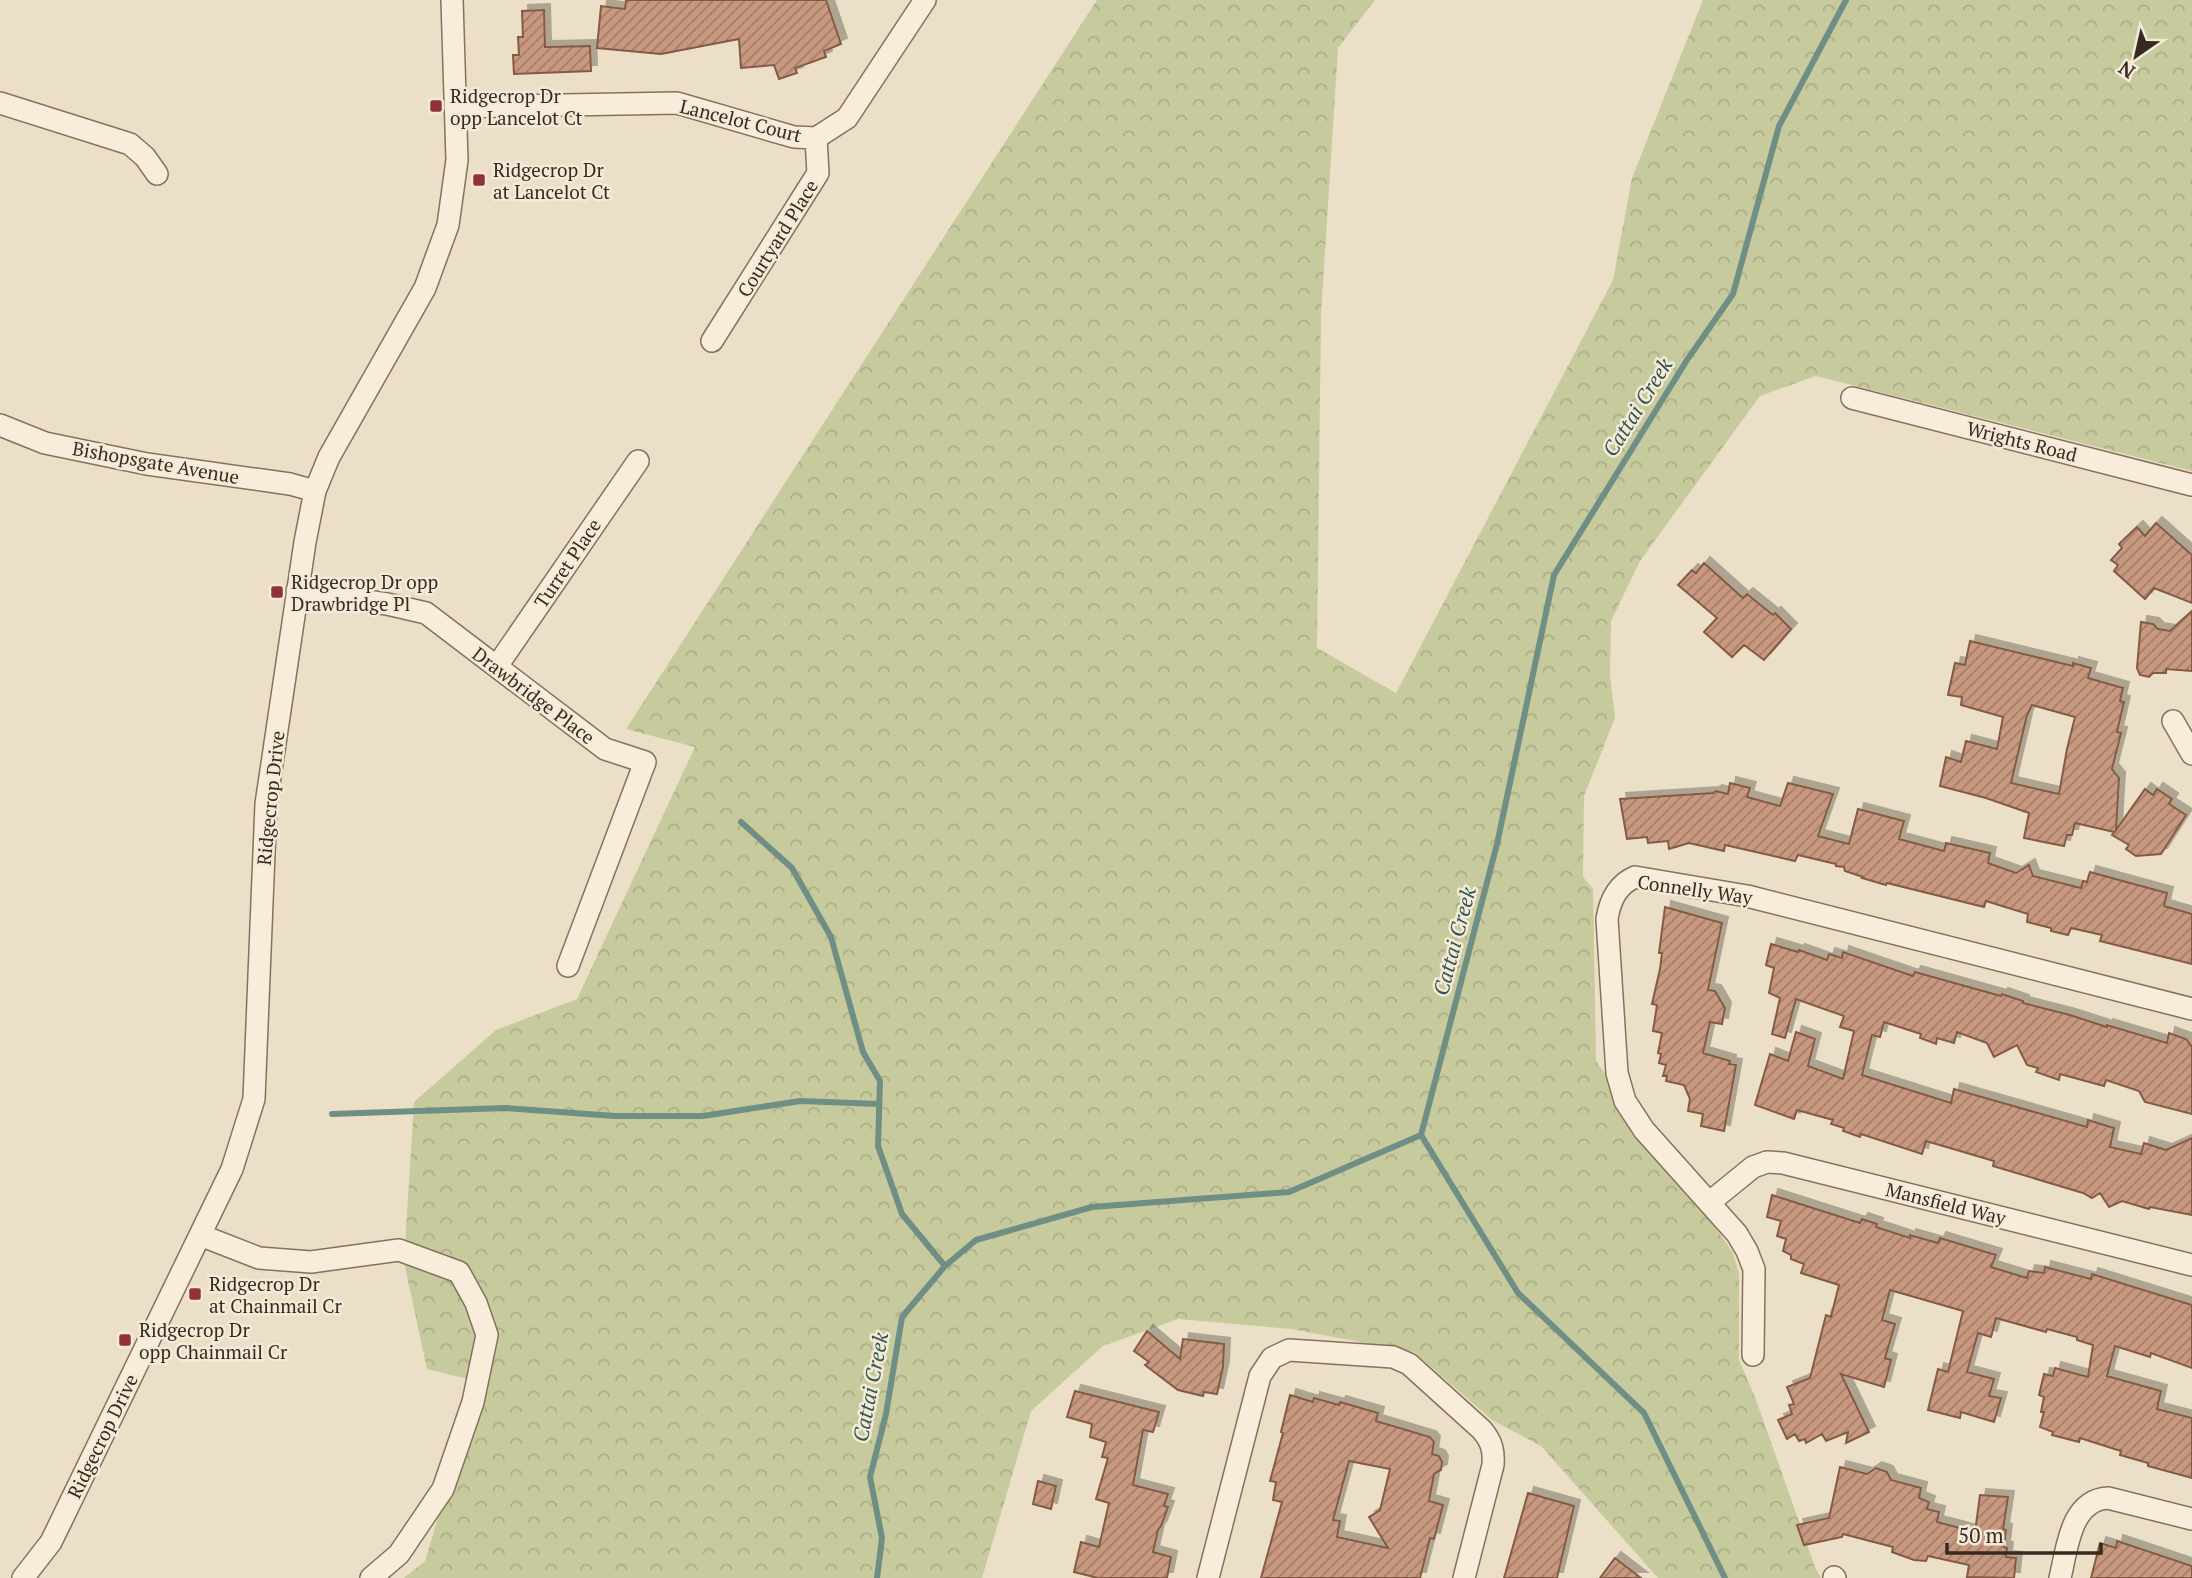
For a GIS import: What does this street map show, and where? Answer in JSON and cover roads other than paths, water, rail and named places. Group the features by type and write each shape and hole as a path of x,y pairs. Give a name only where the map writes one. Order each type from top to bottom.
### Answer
{"street":[{"name":"Ridgecrop Drive","path":"23,1578 51,1542 233,1169 254,1099 266,804 297,591 315,491 329,457 425,288 447,225 457,160 452,0"},
{"path":"816,138 848,118 925,0"},
{"path":"0,103 130,144 145,157 157,174"},
{"name":"Lancelot Court","path":"455,107 677,103 794,136 816,138"},
{"name":"Courtyard Place","path":"712,341 818,173 816,138"},
{"name":"Wrights Road","path":"1852,398 2192,485"},
{"name":"Bishopsgate Avenue","path":"0,425 45,443 134,462 290,484 315,491"},
{"name":"Turret Place","path":"497,666 638,461"},
{"name":"Drawbridge Place","path":"297,591 387,604 426,613 605,749 645,762 568,966"},
{"path":"2173,722 2192,754"},
{"name":"Connelly Way","path":"1753,1355 1754,1269 1737,1234 1644,1130 1625,1101 1617,1073 1607,919 1614,896 1627,880 1635,877 1747,896 2192,1009"},
{"name":"Mansfield Way","path":"1710,1202 1753,1167 1767,1162 1783,1163 2192,1265"},
{"path":"200,1235 259,1258 285,1261 311,1262 399,1250 459,1272 476,1303 487,1335 473,1402 443,1489 399,1554 371,1578"},
{"path":"1208,1578 1260,1376 1272,1358 1289,1350 1394,1357 1409,1364 1490,1440 1493,1465 1464,1578"},
{"path":"2060,1578 2076,1520 2083,1508 2095,1500 2108,1498 2192,1519"}],"waterway":[{"name":"Cattai Creek","path":"877,1578 882,1538 870,1477 886,1414 902,1317 945,1266 976,1240 1092,1207 1289,1192 1421,1135 1497,844 1554,575 1687,360 1733,294 1779,126 1846,0"},
{"path":"741,822 792,868 831,937 863,1052 880,1081 878,1146 902,1214 945,1266"},
{"path":"332,1114 505,1108 615,1116 703,1116 800,1101 879,1104"},
{"path":"1421,1135 1518,1293 1644,1413 1725,1578"}],"place":[{"name":"Ridgecrop Dr opp Lancelot Ct","path":"436,106"},
{"name":"Ridgecrop Dr at Lancelot Ct","path":"479,180"},
{"name":"Ridgecrop Dr opp Drawbridge Pl","path":"277,592"},
{"name":"Ridgecrop Dr at Chainmail Cr","path":"195,1294"},
{"name":"Ridgecrop Dr opp Chainmail Cr","path":"125,1340"}]}
